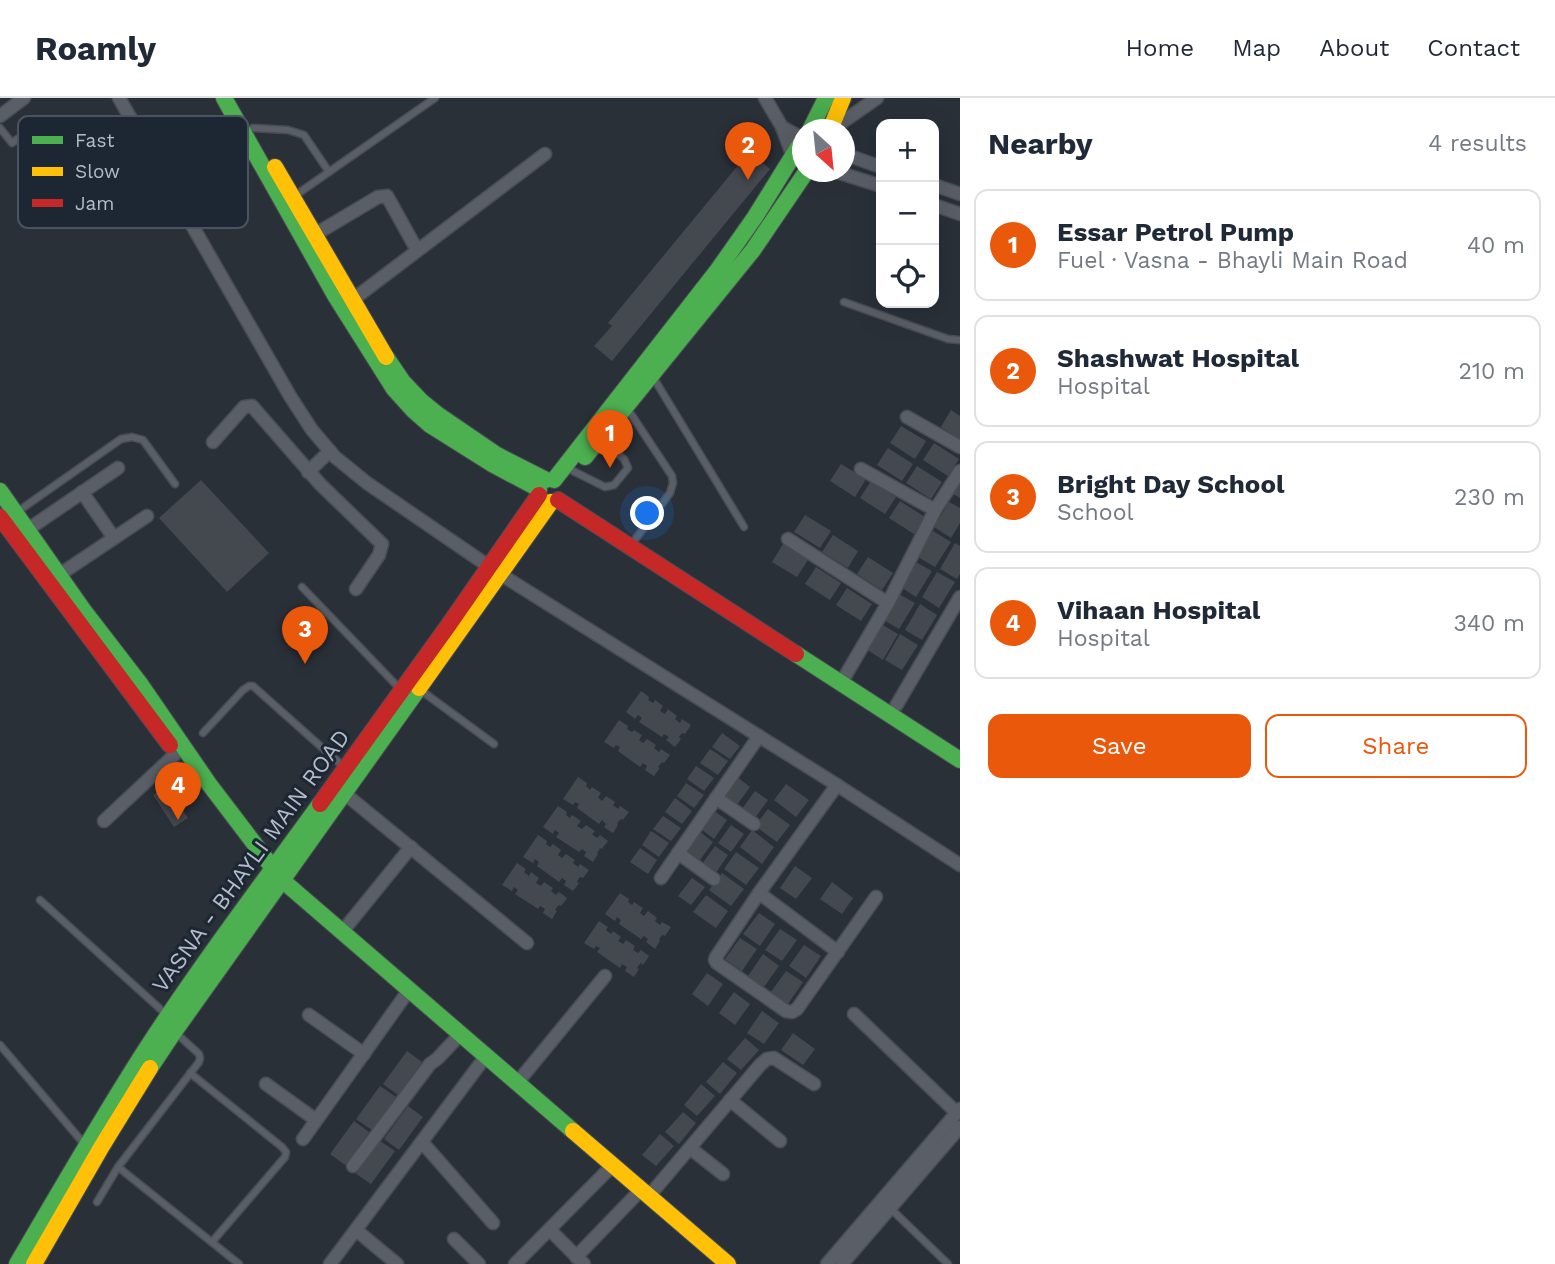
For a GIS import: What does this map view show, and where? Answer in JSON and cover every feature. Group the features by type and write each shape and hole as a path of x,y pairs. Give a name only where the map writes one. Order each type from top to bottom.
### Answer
{"main road":[{"path":"224,98 235,116"},
{"path":"236,98 246,116"},
{"path":"816,119 826,98"},
{"path":"834,119 843,98"},
{"path":"248,119 314,235 347,304"},
{"path":"248,138 347,304 403,382 421,401 551,490 844,678 897,706 960,747"},
{"name":"VASNA - BHAYLI MAIN ROAD","path":"275,878 344,793 551,490 792,167"},
{"name":"VASNA - BHAYLI MAIN ROAD","path":"551,490 573,471 652,376 753,250 799,182"},
{"path":"551,490 844,678 960,760"},
{"path":"0,491 6,518 275,878 484,1059 607,1171 728,1264"},
{"path":"6,518 27,530 141,685 179,750"},
{"name":"VASNA - BHAYLI MAIN ROAD","path":"25,1262 86,1147 134,1067 171,1024 275,878 345,768 495,571"},
{"path":"275,878 342,932 453,1037 517,1083 713,1264"},
{"name":"VASNA - BHAYLI MAIN ROAD","path":"25,1262 99,1151 171,1024"}],"street":[{"path":"0,117 24,98"},
{"path":"119,98 129,116"},
{"path":"765,98 792,147"},
{"path":"846,119 877,98"},
{"path":"782,127 792,133"},
{"path":"347,304 545,154"},
{"path":"855,158 876,165"},
{"path":"855,178 876,185"},
{"path":"939,187 960,194"},
{"path":"314,235 379,197 387,196 417,250"},
{"path":"939,207 960,214"},
{"path":"194,228 290,396 312,430 335,457 367,483 495,571 960,865"},
{"path":"213,442 243,407 252,405 308,472 382,544 379,555 356,589"},
{"path":"907,417 960,447"},
{"path":"308,472 330,451"},
{"path":"27,530 118,468"},
{"path":"861,469 935,510"},
{"path":"844,678 888,603 935,510 960,471"},
{"path":"82,492 114,538"},
{"path":"59,575 147,516"},
{"path":"789,539 888,603"},
{"path":"897,706 960,597"},
{"path":"661,878 759,736"},
{"path":"104,821 179,750"},
{"path":"837,785 759,893 715,960 786,1012 792,1013 876,897"},
{"path":"344,793 527,943"},
{"path":"716,798 754,824"},
{"path":"342,932 411,847"},
{"path":"678,853 714,879"},
{"path":"759,893 838,952"},
{"path":"517,1083 605,976"},
{"path":"303,1139 407,993"},
{"path":"827,1264 959,1111 854,1014"},
{"path":"309,1015 364,1054"},
{"path":"353,1166 453,1037"},
{"path":"550,1230 580,1260 690,1147 767,1059 774,1058 814,1084"},
{"path":"330,1264 484,1059"},
{"path":"266,1084 316,1120"},
{"path":"730,1100 780,1141"},
{"path":"842,1264 960,1127"},
{"path":"422,1143 493,1223"},
{"path":"690,1147 723,1174"},
{"path":"523,1262 607,1171"},
{"path":"356,1230 397,1264"},
{"path":"454,1239 479,1264"}],"lane":[{"path":"293,198 435,98"},
{"path":"0,128 12,143 18,139"},
{"path":"253,128 288,130 304,135 329,172"},
{"path":"844,302 948,339 960,340"},
{"path":"652,376 744,527"},
{"path":"626,407 672,476 673,483 670,493 634,541"},
{"path":"6,518 121,439 132,437 143,440 175,484"},
{"path":"573,471 605,487 614,485 628,468 624,459 600,439"},
{"path":"302,587 402,691"},
{"path":"203,733 243,690 253,686 345,768"},
{"path":"418,688 494,744"},
{"path":"40,900 171,1024 200,1058 118,1167 97,1202"},
{"path":"0,1045 86,1147"},
{"path":"190,1073 285,1152 285,1157 212,1242"},
{"path":"118,1167 239,1264"},
{"path":"891,1208 948,1264"}],"building":[{"path":"749,152 770,169 612,361 594,346 612,326 608,323"},
{"path":"951,410 960,416 960,440 941,427"},
{"path":"901,426 926,441 915,459 890,443"},
{"path":"934,443 959,459 948,476 923,460"},
{"path":"888,448 913,464 902,481 877,465"},
{"path":"841,464 866,479 855,497 830,481"},
{"path":"917,466 942,482 931,499 906,483"},
{"path":"201,480 269,553 227,592 159,518"},
{"path":"871,481 896,497 885,514 860,498"},
{"path":"960,482 960,498 953,494"},
{"path":"900,501 925,517 914,534 889,518"},
{"path":"949,502 960,508 960,523 951,538 934,527"},
{"path":"805,515 831,531 820,548 794,532"},
{"path":"933,531 951,542 935,567 918,557"},
{"path":"833,535 858,551 848,568 822,552"},
{"path":"955,543 960,546 960,574 957,579 940,569"},
{"path":"783,544 808,560 797,577 772,562"},
{"path":"868,557 893,573 882,590 857,574"},
{"path":"914,561 932,571 916,597 899,586"},
{"path":"816,567 841,583 830,600 805,584"},
{"path":"937,572 955,582 939,608 922,597"},
{"path":"847,588 872,604 861,621 836,605"},
{"path":"897,593 915,603 899,629 882,619"},
{"path":"920,604 937,615 922,640 905,630"},
{"path":"881,624 898,634 883,660 866,649"},
{"path":"900,634 918,645 902,670 885,660"},
{"path":"641,691 649,697 648,700 653,703 655,700 663,706 660,711 665,714 668,709 677,716 675,719 680,723 682,719 691,725 685,734 681,734 675,747 666,740 669,737 664,734 662,737 639,722 642,718 638,715 635,719 626,712"},
{"path":"619,720 628,726 627,729 642,735 639,740 643,743 647,739 656,745 654,748 659,752 661,749 670,755 658,767 660,768 654,776 645,770 647,766 643,763 640,767 618,751 620,747 616,745 614,748 604,742"},
{"path":"722,733 740,746 730,759 712,747"},
{"path":"710,749 728,761 718,775 700,763"},
{"path":"696,766 714,778 704,791 687,779"},
{"path":"578,777 587,783 586,786 590,790 592,787 601,793 598,797 602,801 606,796 615,802 613,805 618,809 620,806 629,812 619,821 613,833 604,827 606,824 602,820 599,824 577,808 579,804 575,802 573,805 563,799"},
{"path":"737,777 750,787 737,805 724,796"},
{"path":"686,783 704,795 694,808 677,796"},
{"path":"786,784 809,800 796,817 774,800"},
{"path":"166,786 188,818 174,827 153,795"},
{"path":"755,791 768,800 755,818 742,809"},
{"path":"675,798 692,811 682,824 665,812"},
{"path":"558,806 567,812 566,815 570,818 572,815 581,821 577,826 582,829 586,825 595,831 592,834 597,838 600,835 608,841 600,848 593,862 584,856 586,852 582,849 579,852 556,837 559,833 555,830 553,834 543,827"},
{"path":"768,809 790,825 777,842 755,826"},
{"path":"714,811 727,820 714,839 701,829"},
{"path":"663,816 681,828 671,841 653,829"},
{"path":"731,825 744,834 731,852 718,843"},
{"path":"752,830 774,847 762,864 740,847"},
{"path":"651,831 669,843 659,857 642,845"},
{"path":"700,832 713,842 700,860 687,851"},
{"path":"538,835 547,841 546,844 550,847 553,844 561,850 558,855 562,858 566,854 575,860 573,863 578,867 580,864 589,870 583,878 579,878 573,891 564,885 566,881 562,878 559,882 537,866 539,862 535,859 533,863 523,857"},
{"path":"715,846 728,855 715,874 702,864"},
{"path":"640,848 657,860 648,874 630,862"},
{"path":"736,852 759,868 746,885 724,869"},
{"path":"517,863 526,869 524,872 529,876 531,872 539,878 536,883 541,886 544,882 553,888 551,891 556,895 559,892 567,898 557,907 552,919 543,913 545,909 540,906 538,909 515,894 518,890 514,887 512,891 502,885"},
{"path":"795,866 812,878 796,899 780,888"},
{"path":"722,873 744,889 731,906 709,890"},
{"path":"692,878 705,887 691,905 678,896"},
{"path":"832,882 853,898 842,914 820,899"},
{"path":"620,893 629,899 628,902 632,905 634,902 643,908 640,913 644,916 648,911 657,918 655,921 660,925 662,922 671,927 665,936 661,936 655,949 646,942 648,939 644,936 641,939 619,924 621,920 617,917 615,921 605,914"},
{"path":"706,895 728,911 716,928 693,912"},
{"path":"759,913 775,924 760,946 743,934"},
{"path":"599,921 608,927 606,930 611,934 613,931 621,937 618,941 623,944 626,940 635,946 633,950 638,953 641,950 649,956 643,965 639,965 634,977 625,971 627,967 622,964 620,968 597,952 600,948 596,946 594,949 584,943"},
{"path":"780,929 797,940 782,961 765,950"},
{"path":"740,938 757,949 742,971 725,959"},
{"path":"804,945 821,956 806,978 789,966"},
{"path":"763,954 779,966 764,987 748,976"},
{"path":"786,971 803,982 788,1004 771,992"},
{"path":"707,973 723,984 708,1006 692,994"},
{"path":"734,992 750,1004 735,1025 719,1013"},
{"path":"762,1011 779,1023 764,1044 747,1033"},
{"path":"793,1033 815,1049 803,1065 781,1050"},
{"path":"745,1038 759,1050 741,1070 727,1059"},
{"path":"407,1051 422,1062 398,1095 383,1084"},
{"path":"723,1062 737,1073 720,1094 706,1082"},
{"path":"701,1084 715,1096 697,1116 684,1105"},
{"path":"380,1086 396,1097 372,1130 356,1119"},
{"path":"408,1106 423,1117 399,1150 384,1139"},
{"path":"683,1112 696,1123 679,1144 665,1132"},
{"path":"354,1121 369,1132 345,1165 330,1154"},
{"path":"660,1134 674,1146 656,1166 642,1155"},
{"path":"380,1141 395,1151 371,1184 356,1174"}],"traffic: fast":[{"path":"224,98 234,116"},
{"path":"816,119 826,98"},
{"path":"248,141 336,297 394,389 430,425 492,464 539,489"},
{"path":"554,480 717,271 792,157"},
{"path":"585,457 753,250 799,182"},
{"path":"386,357 403,382 437,414 497,455 546,480"},
{"path":"0,491 84,611 141,685 209,784 282,880 573,1131"},
{"path":"796,654 960,760"},
{"path":"150,1068 419,688"},
{"path":"17,1264 148,1046 320,804"}],"traffic: slow":[{"path":"834,119 843,98"},
{"path":"275,167 386,357"},
{"path":"419,688 551,502"},
{"path":"34,1264 150,1068"},
{"path":"573,1131 728,1264"}],"traffic: jam":[{"path":"320,804 539,495"},
{"path":"558,500 796,654"},
{"path":"0,517 170,745"}],"place":[{"name":"Shashwat Hospital","path":"748,180"},
{"name":"Essar Petrol Pump","path":"610,468"},
{"name":"Bright Day School","path":"305,664"},
{"name":"Vihaan Hospital","path":"178,820"}]}
